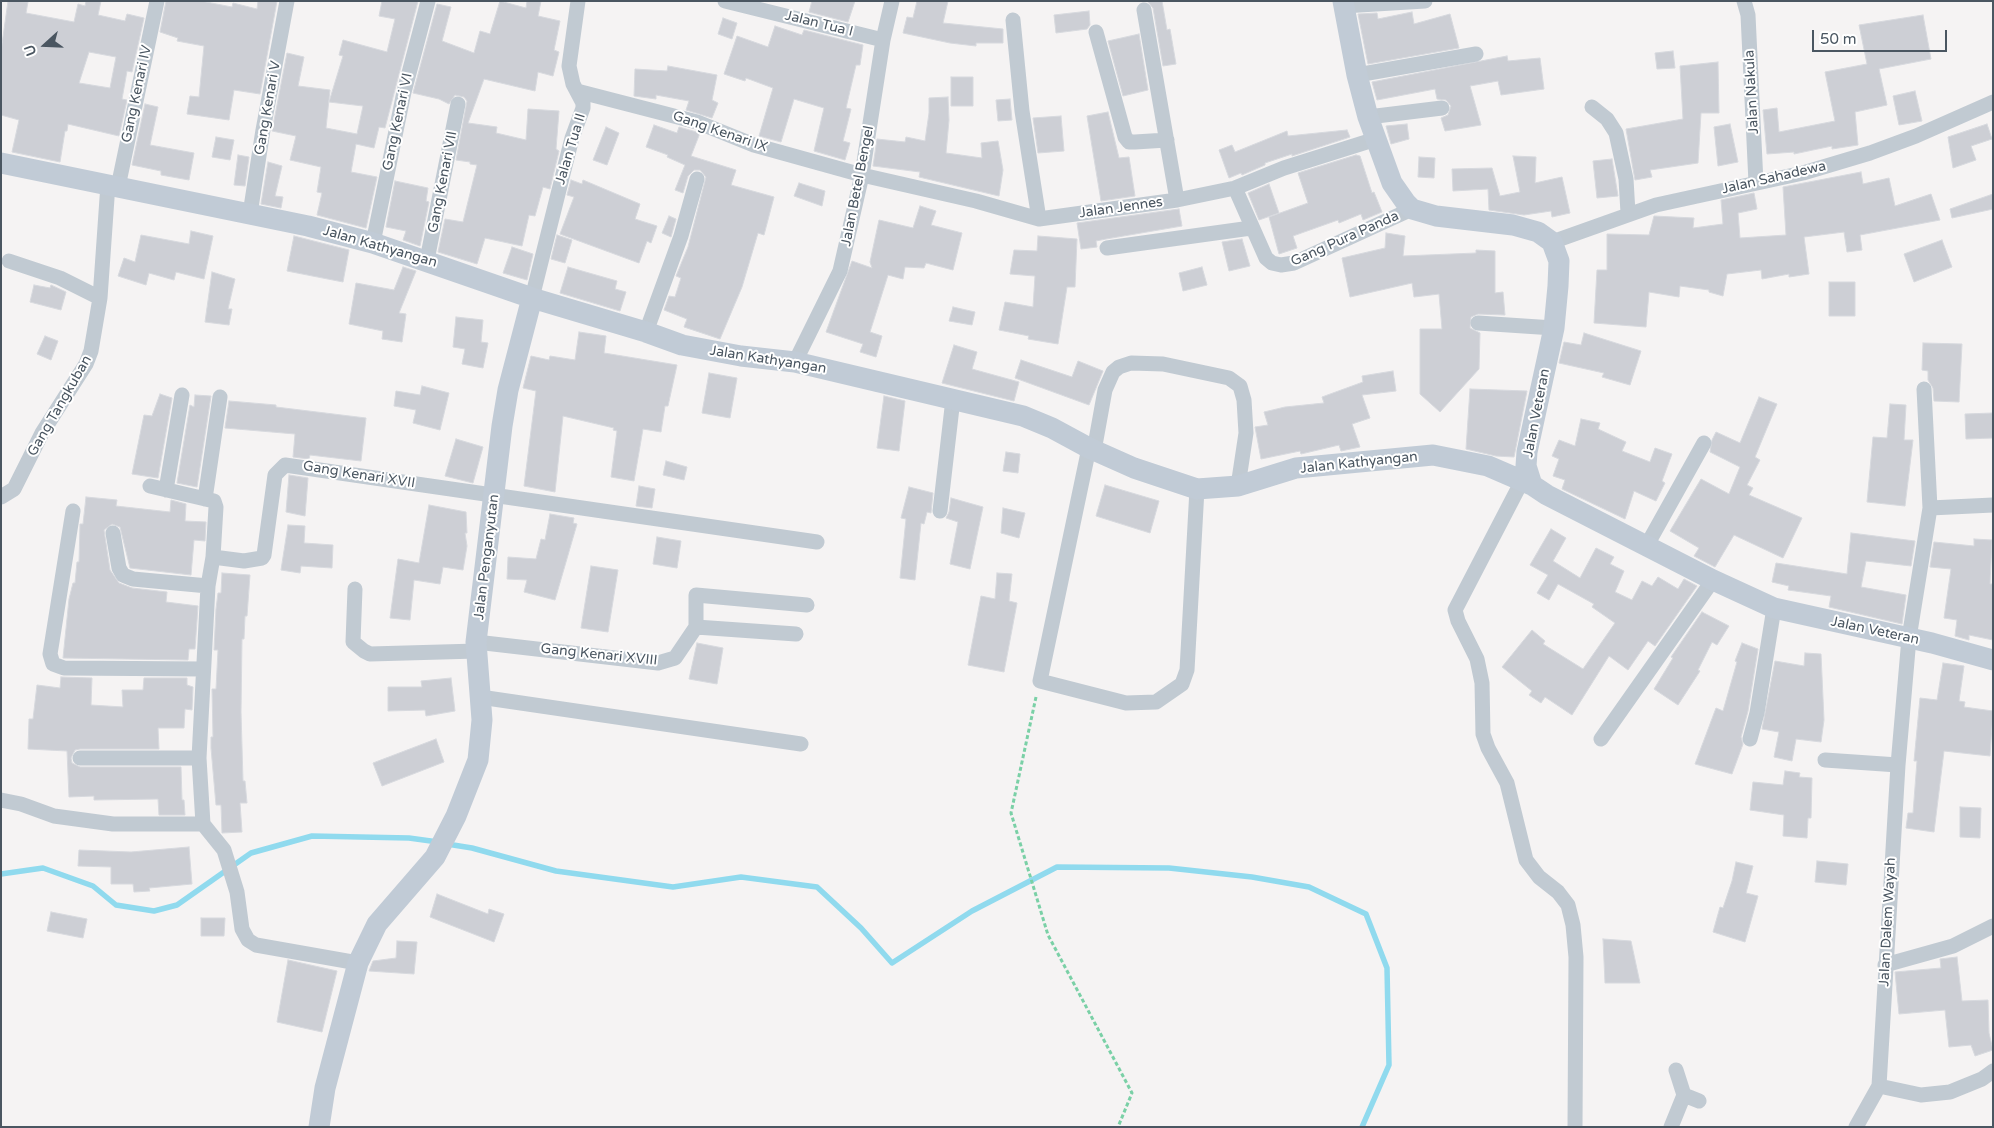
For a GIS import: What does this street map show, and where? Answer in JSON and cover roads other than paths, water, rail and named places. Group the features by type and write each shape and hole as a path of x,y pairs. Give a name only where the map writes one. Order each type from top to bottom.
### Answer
{"street":[{"name":"Gang Kenari IV","path":"113,186 157,1"},
{"name":"Gang Kenari V","path":"250,214 263,130 287,1"},
{"name":"Gang Kenari VI","path":"373,243 404,92 428,1"},
{"name":"Jalan Tua II","path":"532,298 572,138 583,108 569,66 578,1"},
{"name":"Jalan Tua I","path":"725,1 883,40"},
{"name":"Jalan Betel Bengel","path":"795,362 840,271 862,175 883,40 892,1"},
{"path":"1426,1 1343,4 1357,75 1368,117 1392,183 1412,209 1436,216 1514,224 1538,232 1552,242"},
{"name":"Jalan Nakula","path":"1744,1 1748,15 1756,182"},
{"path":"1144,10 1177,200"},
{"path":"1013,20 1022,111 1038,218"},
{"path":"1096,32 1125,137 1129,142 1167,140"},
{"path":"1357,75 1476,54"},
{"name":"Gang Kenari IX","path":"577,91 696,122 754,145 862,175"},
{"name":"Jalan Sahadewa","path":"1552,242 1628,213 1756,182 1803,173 1870,153 1916,136 1993,102"},
{"name":"Gang Kenari VII","path":"427,260 458,104"},
{"path":"1592,107 1607,119 1616,132 1626,179 1628,213"},
{"path":"1368,117 1442,108"},
{"name":"Jalan Jennes","path":"862,175 976,201 1038,218 1177,200 1235,188 1284,168 1376,139"},
{"name":"Jalan Kathyangan","path":"1,163 250,214 373,243 427,260 532,298 682,344 712,352 795,362 1031,419 1091,449 1154,476 1197,489 1238,486 1296,468 1433,455 1488,466 1527,483"},
{"path":"646,332 682,236 698,179"},
{"name":"Gang Tangkuban","path":"1,497 14,489 42,433 86,364 91,351 100,298 113,186"},
{"name":"Gang Pura Panda","path":"1235,188 1251,228 1266,258 1272,263 1281,265 1294,264 1412,209"},
{"path":"1108,248 1251,228"},
{"name":"Jalan Veteran","path":"1552,242 1559,261 1554,328 1527,452 1527,483 1713,580 1774,608 1909,638 1993,660"},
{"path":"9,262 60,278 100,298"},
{"name":"Jalan Penganyutan","path":"319,1127 325,1088 358,963 377,924 435,857 456,816 478,760 482,742 477,646 494,497 508,390 532,298"},
{"path":"1478,323 1554,328"},
{"path":"1197,489 1186,670 1182,684 1156,702 1126,703 1040,681 1091,449 1105,390 1113,372 1119,367 1130,363 1163,364 1229,378 1240,386 1244,400 1246,433 1238,486"},
{"name":"Jalan Dalem Wayah","path":"1879,1086 1898,765 1909,638 1930,508 1924,389"},
{"path":"166,490 182,395"},
{"path":"205,499 220,397"},
{"path":"940,511 954,399"},
{"path":"1647,545 1704,443"},
{"name":"Gang Kenari XVII","path":"213,557 244,561 262,558 276,474 285,465 494,497 817,542"},
{"path":"1527,483 1455,610 1458,621 1477,659 1482,683 1483,734 1488,748 1497,761 1507,783 1526,860 1539,877 1558,892 1568,905 1573,925 1576,957 1575,1127"},
{"path":"150,486 214,501 216,507 213,557 208,586 199,758 203,824 224,850 237,892 242,929 248,940 256,945 358,963"},
{"path":"1930,508 1993,505"},
{"path":"73,512 50,654 53,664 64,668 203,669"},
{"path":"113,533 123,575 133,579 208,586"},
{"path":"1601,739 1713,580"},
{"name":"Gang Kenari XVIII","path":"355,589 353,642 370,654 477,646 658,663 675,658 696,627"},
{"path":"796,634 696,627 696,595 807,605"},
{"path":"1750,739 1757,713 1774,608"},
{"path":"480,697 800,744"},
{"path":"80,758 199,758"},
{"path":"1825,760 1898,765"},
{"path":"1,800 21,804 54,816 113,824 203,824"},
{"path":"1885,965 1953,946 1993,926"},
{"path":"1671,1127 1684,1095 1676,1070"},
{"path":"1856,1127 1879,1086 1921,1095 1950,1092 1982,1079 1993,1071"},
{"path":"1684,1095 1699,1101"}],"waterway":[{"path":"1,874 43,868 93,886 116,905 154,911 177,905 251,853 312,836 409,838 438,842"},
{"path":"447,844 472,848 556,871 673,887 741,877 817,887 861,928 892,963 972,911 1057,867 1169,868 1252,877 1309,887 1366,914 1387,968 1389,1065 1362,1127"}]}
